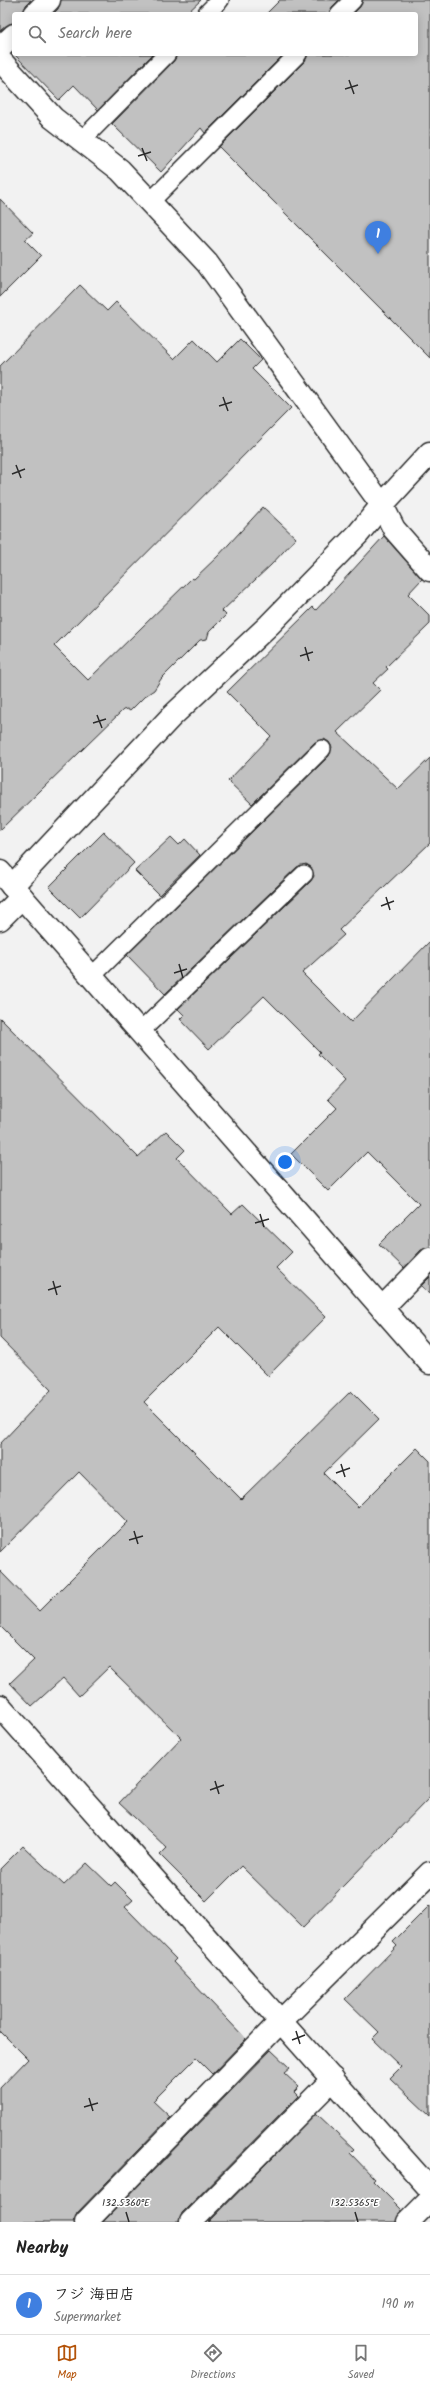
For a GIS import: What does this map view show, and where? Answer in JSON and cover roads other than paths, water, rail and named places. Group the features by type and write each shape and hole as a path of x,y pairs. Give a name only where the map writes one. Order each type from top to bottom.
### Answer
{"street":[{"path":"37,12 49,0"},
{"path":"0,48 12,36"},
{"path":"0,60 53,118 120,170 207,263 382,505 394,529 430,570"},
{"path":"0,919 11,885 171,717 269,625 358,534 382,505 430,453"},
{"path":"11,885 430,1363"},
{"path":"382,1308 430,1260"},
{"path":"0,1706 282,2020 430,2189"},
{"path":"86,2222 282,2020 430,1873"},
{"path":"191,2222 333,2079"},
{"path":"408,2222 430,2200"}],"lane":[{"path":"208,12 220,0"},
{"path":"340,12 353,0"},
{"path":"82,140 165,56"},
{"path":"150,202 296,56"},
{"path":"92,976 322,749"},
{"path":"140,1032 304,874"}],"place":[{"name":"フジ 海田店","path":"378,254"}]}
